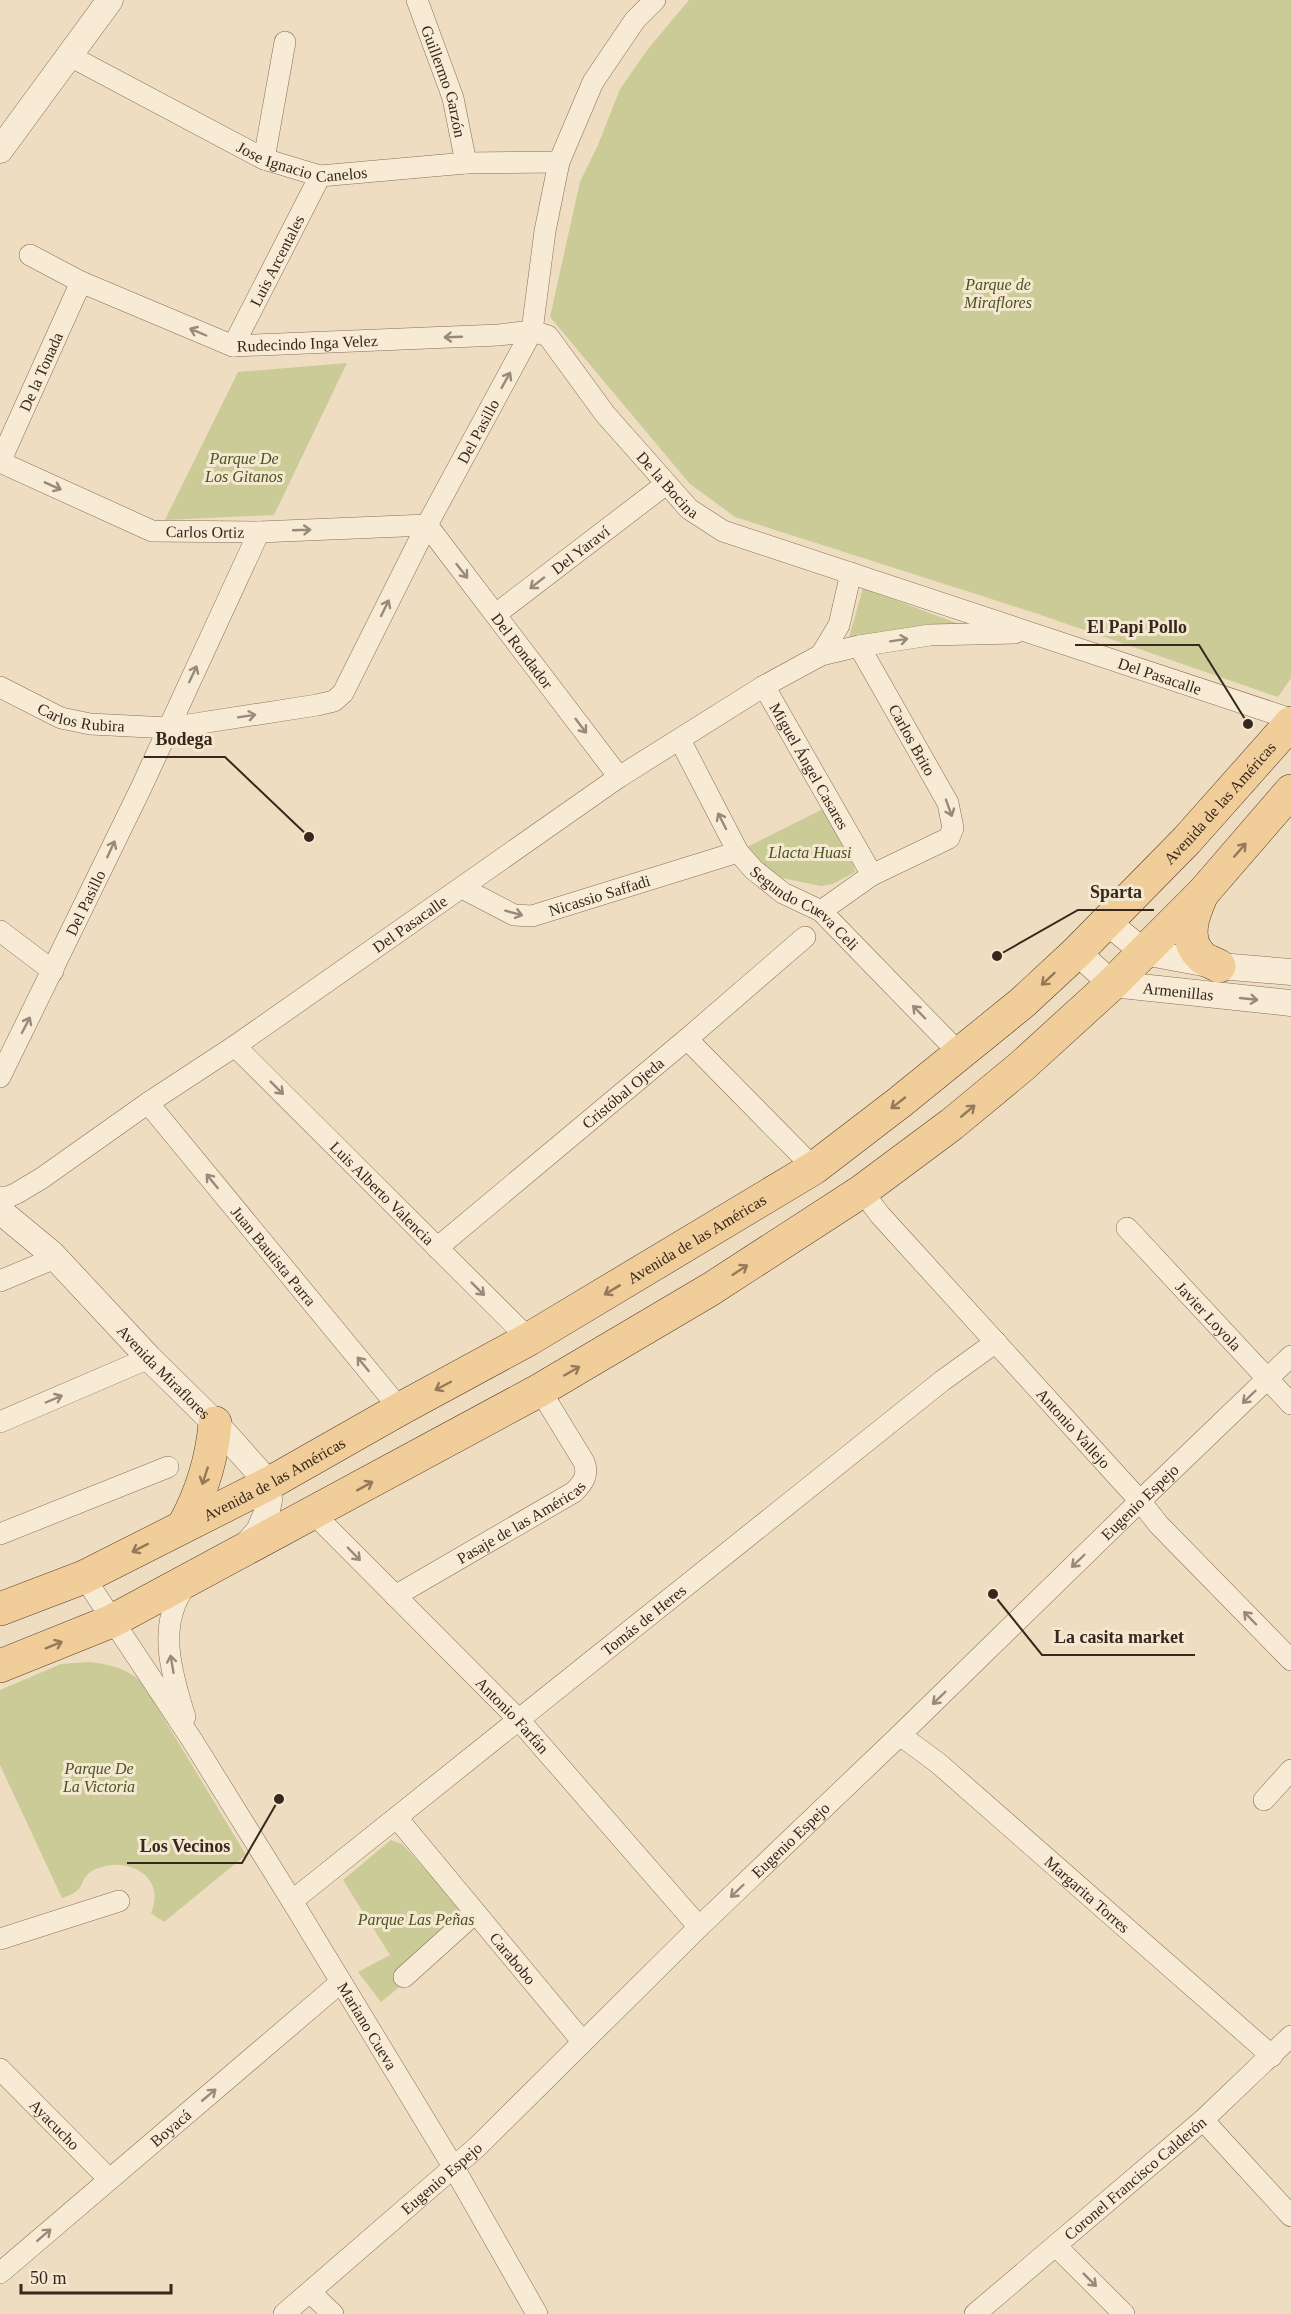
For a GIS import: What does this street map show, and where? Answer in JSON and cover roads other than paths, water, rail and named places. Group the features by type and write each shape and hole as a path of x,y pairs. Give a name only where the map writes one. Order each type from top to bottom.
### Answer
{"main road":[{"name":"Avenida de las Américas","path":"0,1609 84,1577 267,1484 529,1340 814,1168 960,1054 1022,1003 1077,952 1187,840 1291,721"},
{"path":"0,1666 112,1621 540,1390 711,1289 862,1191 952,1124 1022,1066 1112,984 1202,894 1291,791"},
{"path":"1202,894 1191,920 1192,940 1201,956 1219,966"},
{"path":"184,1525 195,1504 207,1471 215,1424"}],"street":[{"path":"0,150 110,0"},
{"name":"Guillermo Garzón","path":"417,0 453,98 466,164"},
{"name":"Del Pasillo","path":"169,728 334,701 343,693 427,525 532,331 545,231 559,162 593,82 632,10 655,0"},
{"path":"264,159 285,42"},
{"name":"Jose Ignacio Canelos","path":"70,56 264,159 320,176 466,164 559,162"},
{"name":"Luis Arcentales","path":"233,346 320,176"},
{"name":"Rudecindo Inga Velez","path":"30,255 81,282 233,346 499,335 532,331"},
{"name":"De la Tonada","path":"0,462 81,282"},
{"name":"De la Bocina","path":"532,331 548,336 605,414 689,509 723,531 851,573"},
{"name":"Carlos Ortiz","path":"0,462 152,531 259,532 427,525"},
{"name":"Del Yaraví","path":"496,615 666,484"},
{"name":"Del Rondador","path":"427,525 619,777"},
{"name":"Del Pasillo","path":"0,1077 169,728 259,532"},
{"path":"821,656 839,625 851,573"},
{"name":"Del Pasacalle","path":"851,573 946,603 1028,633 1291,721"},
{"name":"Del Pasacalle","path":"0,1197 8,1197 17,1193 42,1178 148,1102 236,1046 619,777 764,686 821,656 860,646 930,635 1028,633"},
{"name":"Carlos Brito","path":"860,646 948,803 953,828 949,837 872,875"},
{"name":"Miguel Ángel Casares","path":"764,686 872,875"},
{"name":"Carlos Rubira","path":"0,687 61,718 90,724 169,728"},
{"name":"Segundo Cueva Celi","path":"680,740 738,852 754,870 777,889 822,911 960,1054"},
{"name":"Nicassio Saffadi","path":"462,888 514,915 532,916 738,852"},
{"path":"822,911 872,875"},
{"name":"Armenillas","path":"1107,922 1144,952 1219,966 1291,972"},
{"path":"0,931 53,971"},
{"name":"Cristóbal Ojeda","path":"436,1248 806,937"},
{"path":"1077,952 1112,984"},
{"name":"Armenillas","path":"1112,984 1291,1003"},
{"path":"687,1039 814,1168"},
{"name":"Luis Alberto Valencia","path":"236,1046 529,1340"},
{"name":"Juan Bautista Parra","path":"148,1102 400,1409"},
{"name":"Antonio Vallejo","path":"862,1191 880,1215 1140,1501 1159,1525 1291,1660"},
{"name":"Avenida Miraflores","path":"0,1211 55,1258 215,1424 267,1484"},
{"name":"Javier Loyola","path":"1127,1228 1291,1404"},
{"path":"0,1281 55,1258"},
{"name":"Tomás de Heres","path":"292,1901 942,1381 996,1342"},
{"name":"Eugenio Espejo","path":"284,2314 454,2168 699,1927 1291,1356"},
{"path":"0,1422 149,1358"},
{"name":"Pasaje de las Américas","path":"395,1596 574,1492 582,1484 587,1470 584,1462 540,1390"},
{"path":"0,1534 168,1467"},
{"path":"241,1551 259,1531 266,1515 269,1500 267,1484"},
{"name":"Antonio Farfán","path":"314,1513 519,1720 699,1927"},
{"name":"Mariano Cueva","path":"84,1577 192,1740 292,1901 454,2168 537,2314"},
{"name":"Mariano Cueva","path":"192,1577 174,1605 170,1617 169,1650 176,1688 192,1740"},
{"name":"Margarita Torres","path":"900,1735 938,1762 1272,2056"},
{"path":"1264,1800 1291,1770"},
{"name":"Carabobo","path":"397,1818 582,2041"},
{"path":"0,1939 118,1901"},
{"path":"404,1977 476,1913"},
{"name":"Boyacá","path":"0,2273 341,1983"},
{"name":"Coronel Francisco Calderón","path":"975,2314 1203,2120 1291,2036"},
{"name":"Ayacucho","path":"0,2069 109,2180"},
{"path":"1203,2120 1291,2217"},
{"path":"1056,2247 1124,2314"},
{"path":"311,2293 333,2314"}],"place":[{"name":"El Papi Pollo","path":"1248,724"},
{"name":"Bodega","path":"309,837"},
{"name":"Sparta","path":"997,956"},
{"name":"La casita market","path":"993,1594"},
{"name":"Los Vecinos","path":"279,1799"}],"park label":[{"name":"Parque de Miraflores","path":"998,293"},
{"name":"Parque De Los Gitanos","path":"244,467"},
{"name":"Llacta Huasi","path":"810,852"},
{"name":"Parque De La Victoria","path":"99,1777"},
{"name":"Parque Las Peñas","path":"416,1919"}]}
